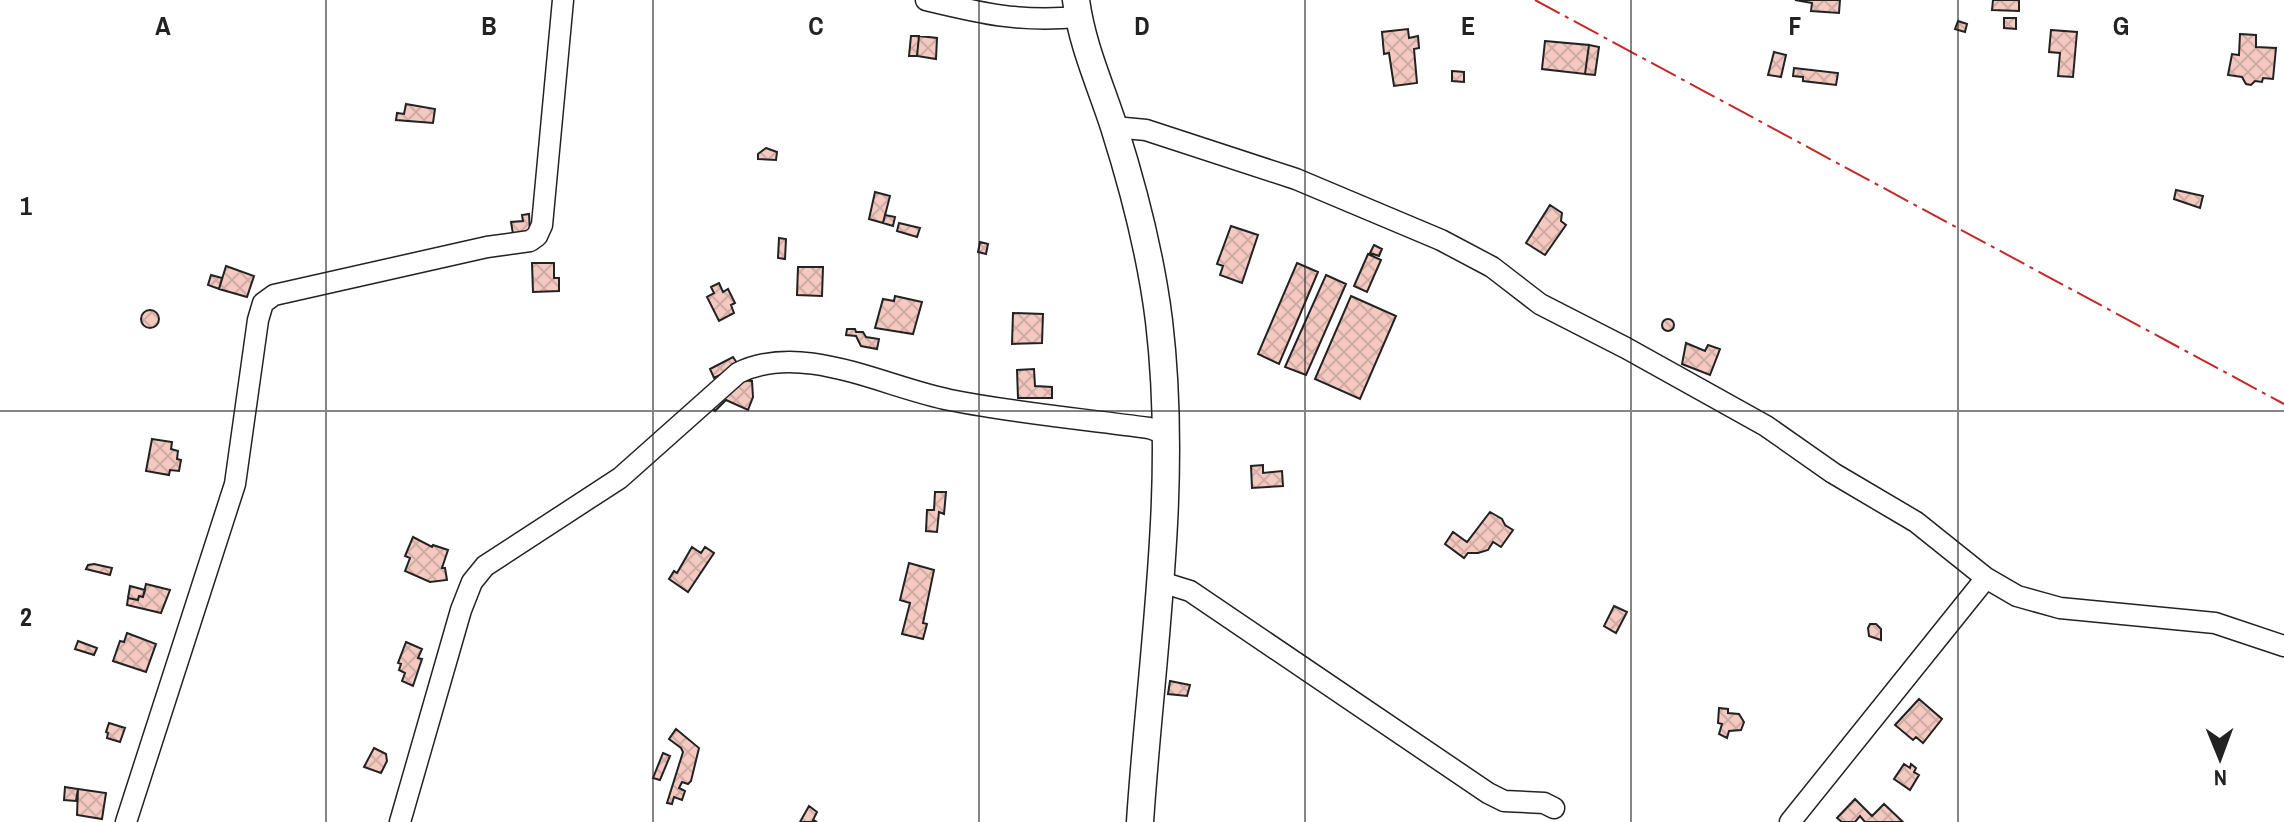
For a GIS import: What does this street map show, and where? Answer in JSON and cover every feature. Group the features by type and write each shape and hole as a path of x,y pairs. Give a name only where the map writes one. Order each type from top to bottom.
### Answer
{"main road":[{"path":"1078,9 1081,32 1114,127 1143,233 1159,321 1166,434 1161,582 1140,822"}],"street":[{"path":"126,822 235,484 263,303 274,295 487,247 530,241 537,236 542,225 563,0"},
{"path":"926,0 1006,19 1042,20 1078,9"},
{"path":"1114,127 1146,130 1296,179 1441,240 1492,267 1540,304 1766,426 1833,473 1916,522 1986,578 2017,596 2060,608 2215,623 2284,646"},
{"path":"400,822 461,610 472,582 485,566 504,552 620,478 738,373 755,364 801,361 949,400 1149,428 1166,434"},
{"path":"1790,822 1986,578"},
{"path":"1161,582 1190,591 1488,793 1504,801 1544,803 1554,808"}],"building":[{"path":"1795,0 1840,0 1839,13 1811,11 1812,3"},
{"path":"1993,0 2019,0 2019,11 1992,10"},
{"path":"2004,18 2016,18 2016,29 2004,28"},
{"path":"1958,21 1967,24 1965,32 1955,29"},
{"path":"1408,29 1409,38 1418,36 1419,48 1414,49 1417,83 1394,86 1389,53 1384,54 1382,32"},
{"path":"2051,30 2077,32 2073,77 2058,76 2060,53 2049,52"},
{"path":"2240,34 2256,35 2256,47 2276,48 2273,79 2263,78 2262,82 2255,81 2251,85 2246,84 2242,77 2228,75 2232,54 2239,55"},
{"path":"911,36 919,36 917,56 909,56"},
{"path":"919,36 937,38 936,59 917,56"},
{"path":"1545,41 1589,45 1585,74 1542,69"},
{"path":"1589,45 1599,47 1595,75 1585,74"},
{"path":"1774,52 1786,55 1781,77 1768,75"},
{"path":"1794,68 1838,73 1836,85 1803,81 1803,77 1793,76"},
{"path":"1452,71 1464,72 1464,82 1452,81"},
{"path":"406,104 435,109 433,123 396,120 397,113 404,114"},
{"path":"766,148 777,152 776,160 758,159 758,154"},
{"path":"2176,190 2203,196 2200,208 2174,199"},
{"path":"875,192 890,196 883,223 869,219"},
{"path":"1550,205 1562,213 1561,221 1566,225 1545,255 1526,243"},
{"path":"529,214 530,231 513,234 511,222 523,221 522,215"},
{"path":"885,215 895,217 893,226 883,223"},
{"path":"899,223 920,228 917,237 897,231"},
{"path":"1231,226 1258,235 1242,283 1220,275 1223,266 1217,264"},
{"path":"779,238 786,239 785,259 778,258"},
{"path":"980,242 988,244 986,254 978,252"},
{"path":"1374,245 1382,249 1379,256 1370,253"},
{"path":"1368,254 1381,260 1367,292 1354,286"},
{"path":"532,263 554,263 554,278 559,278 559,291 533,292"},
{"path":"1297,263 1318,272 1279,364 1258,354"},
{"path":"226,266 254,276 247,297 219,289"},
{"path":"798,267 823,267 822,296 797,295"},
{"path":"211,275 222,278 219,289 208,285"},
{"path":"1326,275 1346,284 1306,375 1285,367"},
{"path":"719,283 723,292 728,289 735,303 731,305 734,313 719,321 707,297 714,293 711,287"},
{"path":"895,296 922,302 913,334 875,328 883,299 894,301"},
{"path":"1351,296 1396,316 1360,399 1315,379"},
{"path":"150,310 159,319 150,328 141,319"},
{"path":"1013,313 1043,314 1042,343 1012,344"},
{"path":"1663,320 1673,320 1673,330 1663,330"},
{"path":"847,329 879,339 877,349 861,346 856,336 846,335"},
{"path":"1686,343 1705,351 1708,345 1720,349 1710,375 1682,364"},
{"path":"733,357 739,366 722,382 720,375 714,378 710,369"},
{"path":"1034,369 1035,386 1052,387 1052,398 1018,398 1017,370"},
{"path":"741,380 752,381 753,397 748,410 726,400 715,411 710,406"},
{"path":"152,439 172,442 171,449 178,451 177,459 181,460 179,471 170,470 169,475 146,471"},
{"path":"1263,465 1263,473 1282,471 1283,486 1252,488 1251,466"},
{"path":"935,492 946,492 944,514 939,512 937,532 926,531 927,510 934,510"},
{"path":"1490,512 1513,530 1501,547 1493,542 1488,550 1468,553 1464,558 1445,544 1453,532 1467,542"},
{"path":"413,537 432,547 448,550 442,568 445,568 447,580 430,582 405,571 410,558 405,556"},
{"path":"692,547 701,553 705,547 714,553 688,592 669,579 674,571 677,573"},
{"path":"909,563 934,570 923,623 927,624 923,639 902,634 910,603 900,600"},
{"path":"94,564 112,568 110,575 86,569"},
{"path":"146,584 170,590 161,613 127,605 128,598 138,600 139,596 143,597"},
{"path":"130,586 145,590 143,597 139,596 138,600 128,598"},
{"path":"1614,606 1627,612 1616,633 1604,626"},
{"path":"1870,624 1876,624 1881,629 1881,640 1869,636"},
{"path":"127,633 156,644 146,672 113,661 120,641 124,642"},
{"path":"78,641 97,648 94,655 75,649"},
{"path":"406,642 422,649 413,686 402,681 405,673 399,670 401,664 398,663"},
{"path":"1170,681 1190,685 1187,696 1168,694"},
{"path":"1919,699 1942,719 1923,743 1916,737 1913,740 1895,725"},
{"path":"1719,708 1739,714 1744,722 1741,730 1729,731 1727,738 1719,734 1722,724 1718,723"},
{"path":"109,723 125,728 120,742 107,738"},
{"path":"676,729 699,748 691,781 688,784 682,782 679,788 685,791 682,800 674,797 672,804 667,803 683,752 669,739"},
{"path":"374,748 386,754 387,761 381,773 364,767"},
{"path":"663,753 670,756 660,780 653,778"},
{"path":"1904,764 1910,768 1911,764 1919,775 1910,790 1894,779"},
{"path":"65,787 78,789 76,801 64,800"},
{"path":"78,789 106,793 102,819 77,815"},
{"path":"1855,799 1872,816 1884,804 1903,822 1865,822 1860,816 1855,822 1842,822 1837,818"},
{"path":"809,806 817,812 813,820 817,822 800,822"}],"power":[{"path":"1535,0 2284,404"}]}
